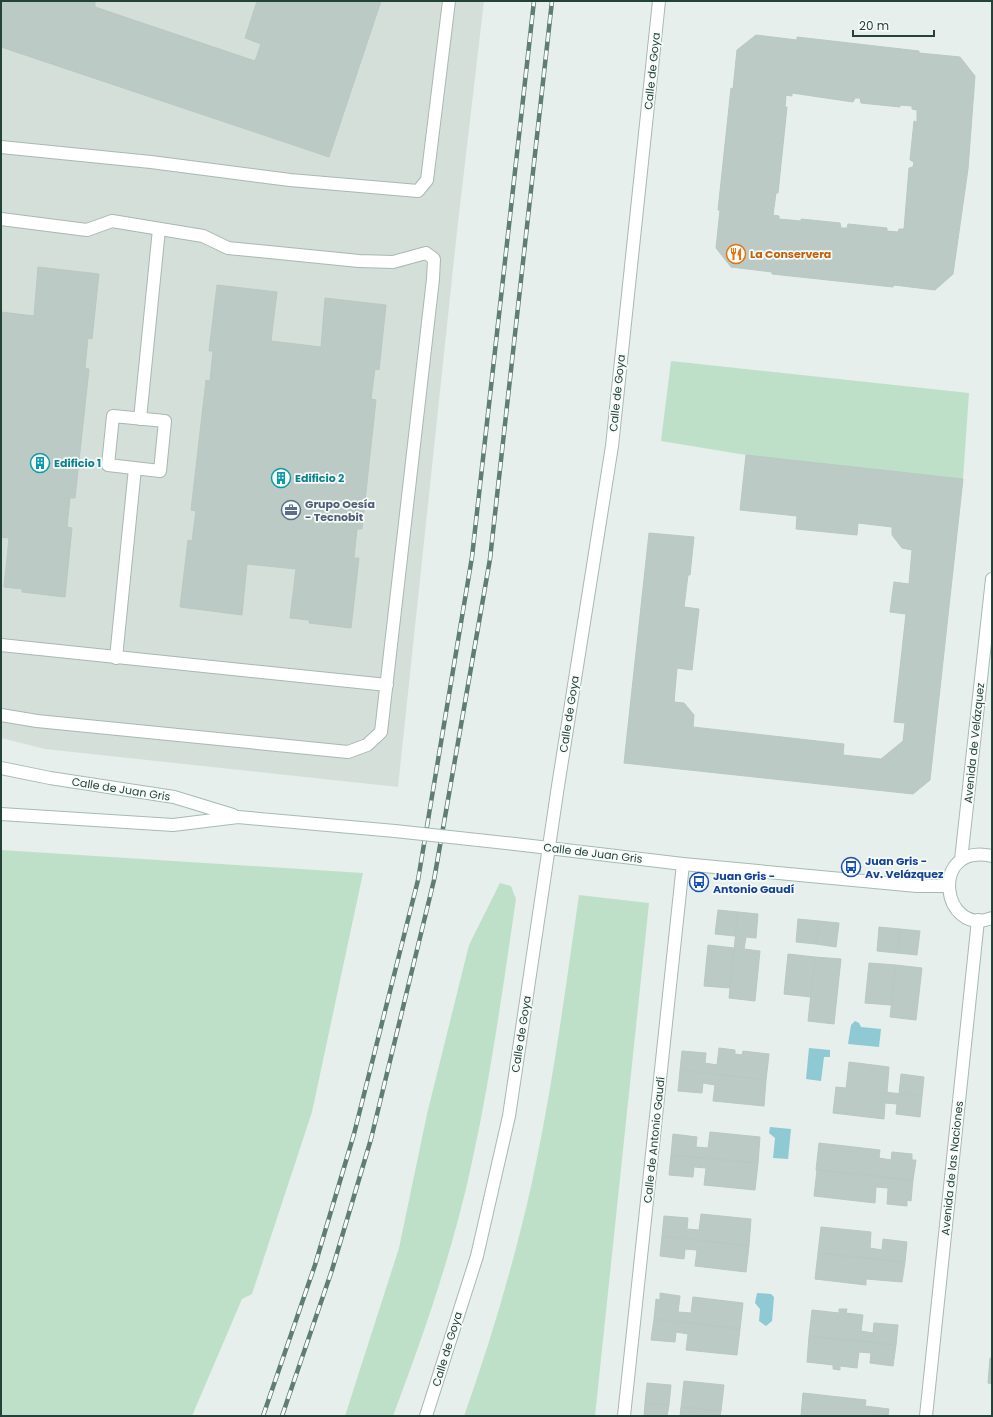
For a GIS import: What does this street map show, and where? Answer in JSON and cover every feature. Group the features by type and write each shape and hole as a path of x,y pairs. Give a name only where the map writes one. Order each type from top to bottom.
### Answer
{"street":[{"path":"1,147 151,162 297,180 418,191 427,180 449,1"},
{"name":"Calle de Goya","path":"426,1416 476,1256 509,1116 612,446 660,1"},
{"path":"1,219 86,230 112,221 202,236 228,248 359,261 393,262 426,253 434,259 381,732 367,746 348,752 37,721 1,715"},
{"path":"140,419 159,229"},
{"path":"113,416 140,419 164,421 160,471 108,465 113,416"},
{"path":"116,658 135,468"},
{"name":"Avenida de Velázquez","path":"961,860 992,579"},
{"path":"1,645 116,658 387,684"},
{"name":"Calle de Juan Gris","path":"1,768 50,778 174,797 238,817"},
{"name":"Calle de Juan Gris","path":"1,814 173,825 238,817 395,831 683,864 917,886 948,886"},
{"path":"992,856 976,854 961,860 952,870 948,886 949,896 960,913 969,918 978,920 992,918"},
{"name":"Calle de Antonio Gaudí","path":"624,1416 683,864"},
{"name":"Avenida de las Naciones","path":"926,1416 978,920"}],"shaded area":[{"path":"1,1 484,1 457,231 398,787 45,749 1,738"}],"green space":[{"path":"671,361 969,393 963,479 746,455 661,441"},
{"path":"1,850 363,873 312,1112 252,1294 242,1299 192,1416 1,1416"},
{"path":"500,883 511,886 516,899 496,1031 479,1129 465,1194 447,1258 427,1322 393,1416 345,1416 399,1248 427,1114 469,945"},
{"path":"579,895 649,903 595,1416 464,1416 501,1303 517,1245 539,1151 552,1078"}],"water":[{"path":"855,1021 859,1023 861,1027 881,1029 879,1047 848,1044 851,1025"},
{"path":"809,1048 830,1050 830,1057 824,1057 821,1081 806,1079"},
{"path":"770,1127 791,1129 788,1159 773,1158 775,1138 769,1133"},
{"path":"757,1293 771,1294 774,1297 772,1321 766,1326 759,1321 760,1309 755,1303"}],"building":[{"path":"1,1 95,1 95,7 255,61 261,44 245,38 257,1 381,1 329,157 1,47"},
{"path":"756,35 797,40 797,37 960,57 975,76 968,169 953,274 935,290 772,274 772,272 731,267 716,248 720,210 718,210 731,88 733,89 737,50","holes":["792,93 853,102 855,98 860,98 861,103 900,107 900,105 912,106 912,109 917,110 917,122 914,121 910,160 914,162 913,167 909,168 904,229 899,229 898,232 887,231 887,228 848,224 847,228 841,228 840,223 801,219 801,221 779,219 779,216 773,215 776,193 778,193 787,107 785,107 786,95 792,96"]},
{"name":"Edificio 1","path":"38,267 99,274 92,339 88,338 85,368 89,369 75,498 70,498 67,527 72,528 65,597 22,592 22,589 4,587 9,538 1,537 1,312 34,316"},
{"name":"Edificio 2","path":"217,285 277,292 271,341 321,347 325,298 386,305 379,370 375,369 371,399 376,400 362,529 357,529 354,558 359,558 351,628 309,623 309,620 290,618 296,569 247,564 242,615 180,607 188,540 192,541 196,511 191,510 206,380 210,381 213,351 209,351"},
{"path":"746,455 963,479 930,780 913,794 624,763 649,533 694,537 690,575 688,575 684,607 699,609 692,670 677,668 674,702 684,703 694,715 693,727 844,744 843,755 881,759 903,741 905,723 894,722 906,614 890,612 894,582 909,584 912,550 902,548 892,535 892,527 858,523 857,535 796,529 797,516 740,510"},
{"path":"718,910 738,912 735,936 715,934"},
{"path":"738,912 758,914 756,938 746,937 744,949 760,951 755,1001 729,998"},
{"path":"798,919 819,921 816,944 796,942"},
{"path":"819,921 839,923 836,947 816,944"},
{"path":"879,927 900,929 897,953 877,951"},
{"path":"900,929 920,931 917,955 897,953"},
{"path":"708,945 734,948 730,988 704,986"},
{"path":"788,954 815,957 811,997 784,994"},
{"path":"815,957 841,959 834,1024 808,1021"},
{"path":"869,963 896,965 891,1005 865,1003"},
{"path":"896,965 922,968 916,1020 890,1017"},
{"path":"719,1048 735,1050 735,1054 742,1055 743,1051 769,1054 766,1080 680,1070 682,1051 706,1053 705,1063 717,1065"},
{"path":"849,1062 889,1067 887,1093 846,1089"},
{"path":"680,1070 766,1080 764,1106 713,1101 715,1085 703,1083 702,1093 678,1091"},
{"path":"901,1074 924,1077 922,1096 899,1094"},
{"path":"836,1087 922,1096 920,1117 896,1114 897,1104 885,1103 884,1119 833,1113"},
{"path":"710,1132 760,1137 758,1163 671,1155 673,1134 697,1137 696,1147 708,1148"},
{"path":"819,1143 880,1150 879,1158 891,1160 892,1152 912,1154 912,1160 916,1160 913,1180 816,1170"},
{"path":"671,1155 758,1163 755,1190 704,1185 706,1168 694,1167 693,1177 669,1175"},
{"path":"817,1170 913,1180 911,1201 907,1200 907,1206 887,1204 888,1188 876,1187 875,1203 814,1196"},
{"path":"701,1214 751,1219 749,1246 662,1236 664,1216 688,1218 687,1229 699,1230"},
{"path":"821,1227 871,1232 870,1248 882,1250 883,1239 907,1242 905,1262 818,1253"},
{"path":"662,1236 749,1246 746,1272 695,1266 697,1250 685,1249 684,1259 660,1256"},
{"path":"818,1253 905,1262 902,1282 866,1279 866,1285 815,1279"},
{"path":"660,1293 680,1296 678,1312 691,1313 693,1297 743,1303 740,1329 654,1319 656,1299 660,1300"},
{"path":"839,1309 847,1309 846,1313 863,1315 861,1331 873,1333 874,1323 898,1325 896,1345 809,1336 812,1310 839,1313"},
{"path":"654,1319 740,1329 737,1355 686,1350 688,1334 676,1332 675,1342 651,1340"},
{"path":"809,1336 896,1345 893,1366 870,1363 871,1353 859,1352 857,1368 840,1366 840,1370 833,1369 833,1365 807,1362"},
{"path":"990,1358 992,1358 992,1384 988,1383"},
{"path":"684,1381 724,1385 721,1411 681,1407"},
{"path":"647,1383 671,1385 669,1405 645,1403"},
{"path":"803,1393 866,1400 865,1406 889,1409 888,1416 801,1416"},
{"path":"645,1403 669,1405 667,1416 644,1416"},
{"path":"681,1407 721,1411 720,1416 680,1416"}],"railway":[{"path":"263,1416 315,1265 354,1134 418,880 472,557 534,1"},
{"path":"282,1416 332,1270 371,1139 434,880 490,559 552,1"}],"place":[{"name":"La Conservera","path":"736,254"},
{"name":"Edificio 1","path":"40,463"},
{"name":"Edificio 2","path":"281,478"},
{"name":"Grupo Oesía - Tecnobit","path":"291,510"},
{"name":"Juan Gris - Av. Velázquez","path":"851,867"},
{"name":"Juan Gris - Antonio Gaudí","path":"699,882"}]}
